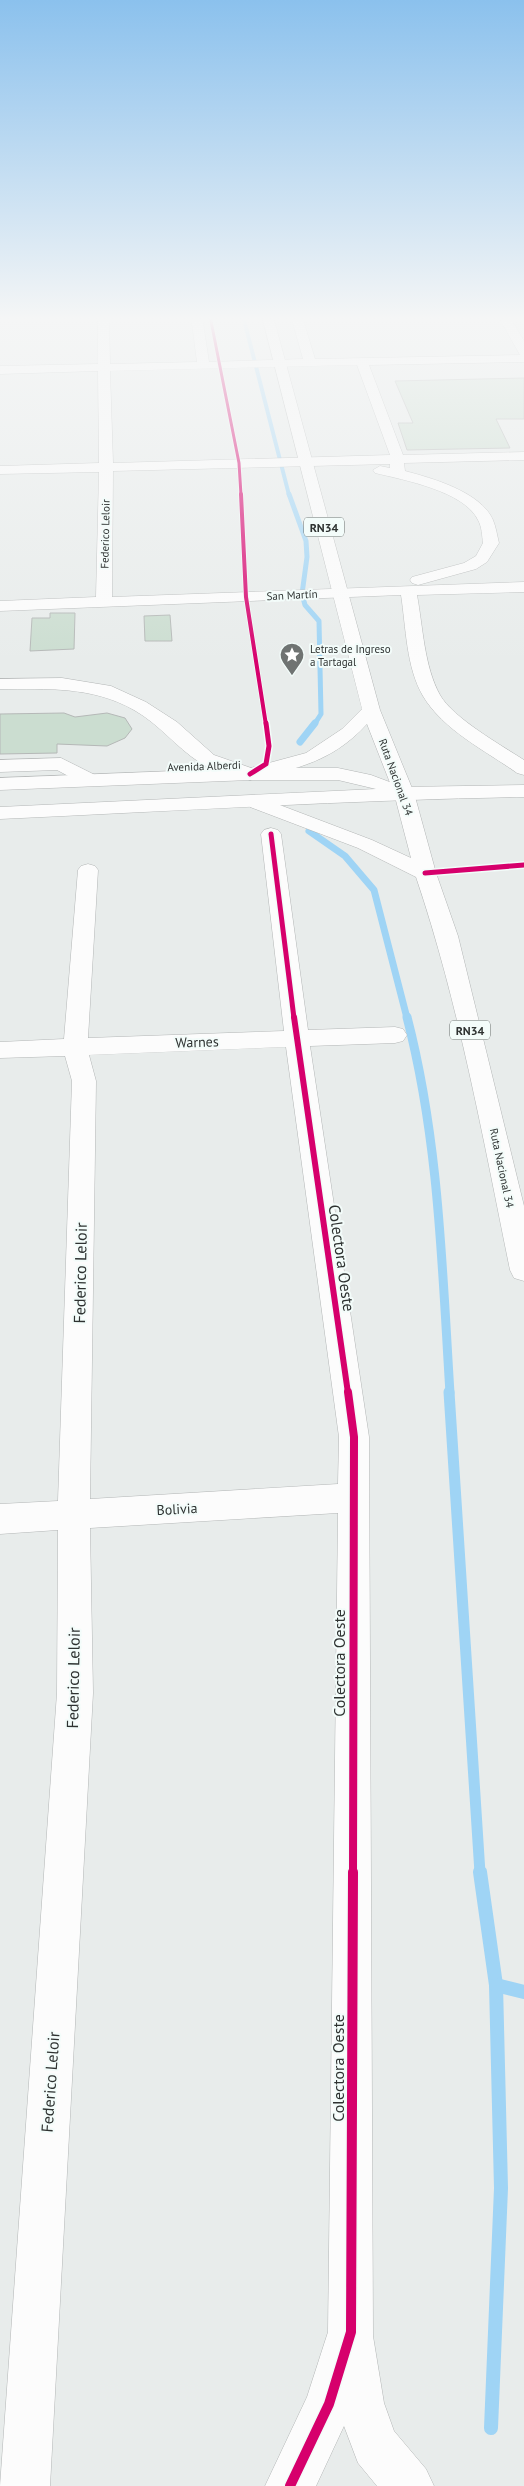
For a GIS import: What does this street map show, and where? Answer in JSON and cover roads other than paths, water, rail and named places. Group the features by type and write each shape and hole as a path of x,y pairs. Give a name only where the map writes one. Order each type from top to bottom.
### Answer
{"main road":[{"name":"Federico Leloir","path":"104,602 105,432"},
{"name":"Ruta Nacional 34","path":"298,432 342,592 371,710 404,793 425,873 447,936 497,1142 524,1270"},
{"path":"342,592 403,584 470,566 482,559 491,543 485,517 461,497 427,482 399,466 387,432"},
{"path":"0,470 286,462 399,466 524,456"},
{"name":"San Martín","path":"0,606 342,592 524,587"},
{"path":"408,590 426,680 432,697 445,712 524,769"},
{"path":"0,684 62,683 105,690 140,706 170,726 207,759 250,774 314,756 349,733 371,710"},
{"path":"0,766 61,764 107,790 108,799 91,810"},
{"name":"Avenida Alberdi","path":"0,784 250,774 338,774 364,779 404,793"},
{"name":"Avenida Alberdi","path":"0,813 257,803 404,793 524,791"},
{"path":"257,803 365,844 425,873"},
{"name":"Colectora Oeste","path":"271,834 297,1039 354,1437 351,2332 329,2404 290,2486"},
{"name":"Federico Leloir","path":"25,2486 74,1693 74,1515 84,1081 75,1046 88,870"},
{"name":"Warnes","path":"0,1050 395,1034"},
{"name":"Bolivia","path":"0,1519 354,1498"},
{"path":"351,2332 360,2403 376,2446 409,2486"}],"waterway":[{"path":"273,432 289,495"},
{"path":"289,494 306,541 307,557 302,594 305,605 319,621 321,714 314,725"},
{"path":"300,742 315,723"},
{"path":"309,831 345,856 374,890 407,1018"},
{"path":"407,1017 418,1063 433,1157 438,1204 450,1393"},
{"path":"449,1392 480,1873"},
{"path":"480,1872 496,1985"},
{"path":"491,2428 501,2188 496,1985"},
{"path":"496,1985 524,1992"}],"place":[{"name":"Letras de Ingreso a Tartagal","path":"292,676"}]}
